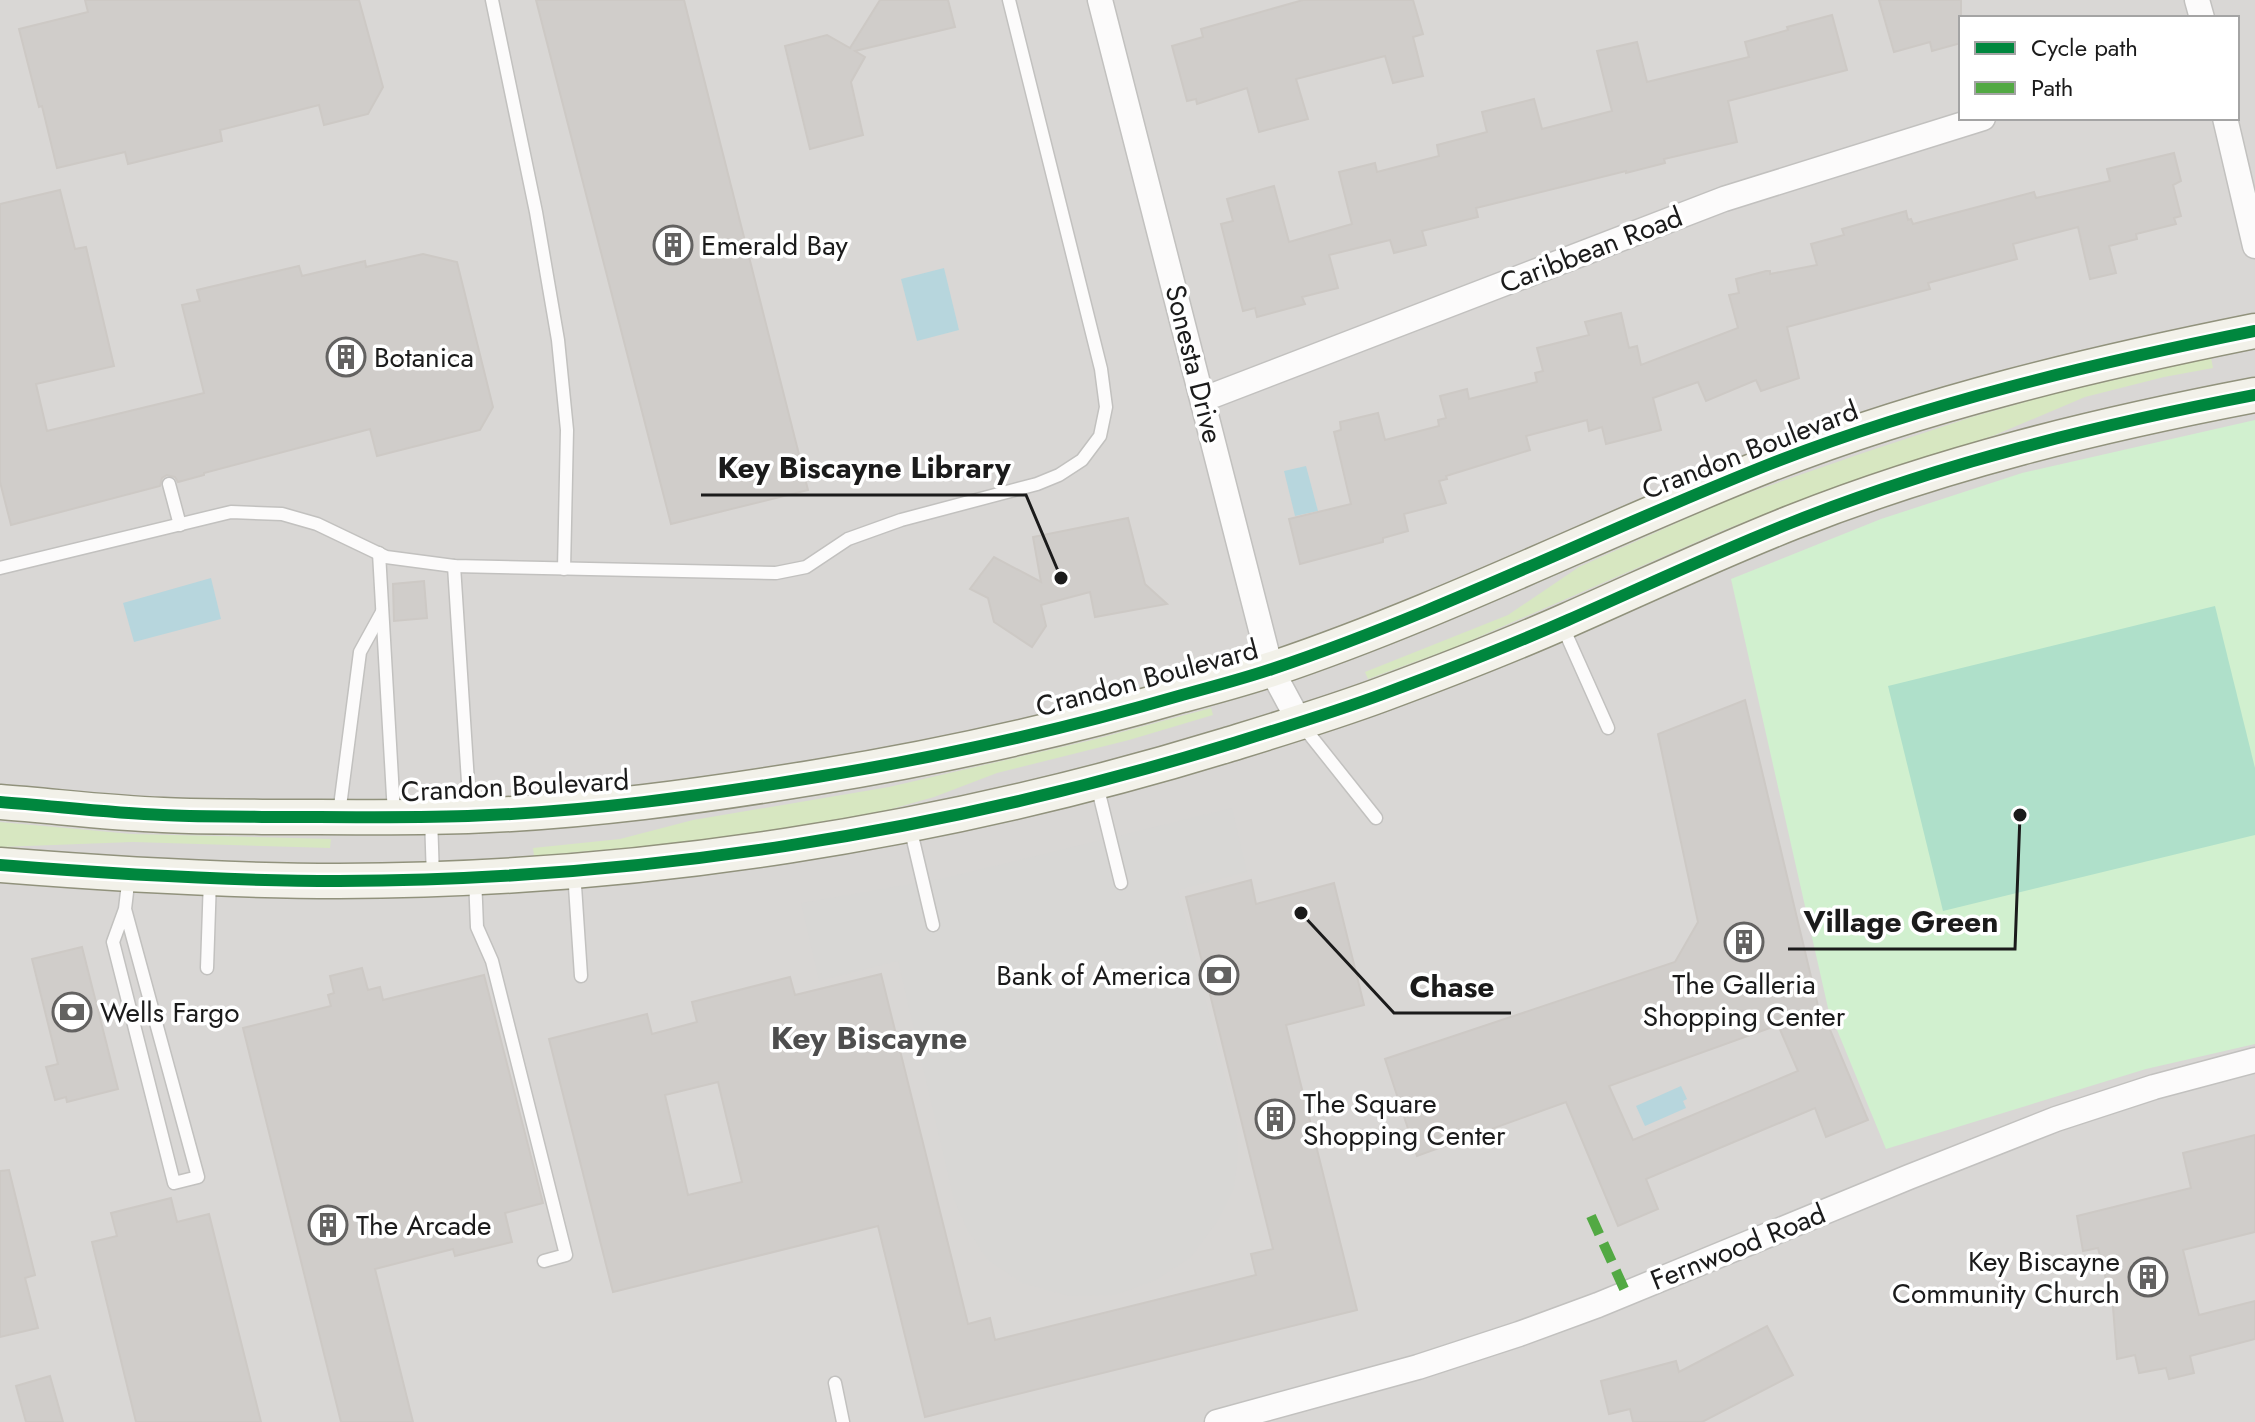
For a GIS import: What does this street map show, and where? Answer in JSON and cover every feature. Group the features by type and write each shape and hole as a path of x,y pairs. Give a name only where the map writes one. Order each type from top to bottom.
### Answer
{"main road":[{"name":"Crandon Boulevard","path":"0,802 165,815 339,818 470,816 640,803 901,764 1022,738 1271,669 1418,615 1657,510 1876,426 1985,393 2114,360 2255,331"},
{"path":"0,865 127,892 210,878 341,881 475,877 574,871 773,848 995,807 1163,765 1382,695 1561,623 1771,531 1904,483 2025,446 2188,407 2255,395"}],"street":[{"name":"Sonesta Drive","path":"1108,3 1271,669 1300,723"},
{"name":"Caribbean Road","path":"1204,399 1724,199 1977,120"},
{"path":"2225,120 2255,246"},
{"name":"Fernwood Road","path":"1217,1422 1418,1367 1519,1334 1598,1305 2056,1119 2154,1087 2255,1060"}],"lane":[{"path":"492,0 536,212 558,340 567,430 564,569"},
{"path":"0,568 231,512 282,514 317,524 386,557 454,566 776,573 806,567 848,539 901,520 1037,484 1059,475 1082,460 1100,436 1106,407 1101,369 1009,0"},
{"path":"169,484 180,525"},
{"path":"379,553 395,817"},
{"path":"454,566 470,816"},
{"path":"339,818 360,652 382,612"},
{"path":"1561,623 1608,728"},
{"path":"1300,723 1376,818"},
{"path":"1096,783 1121,883"},
{"path":"431,816 433,878"},
{"path":"910,824 933,925"},
{"path":"574,871 581,976"},
{"path":"475,877 477,927 492,961 566,1255 544,1261"},
{"path":"207,968 210,878"},
{"path":"127,892 198,1177 174,1183 113,942 127,892"},
{"path":"157,1118 182,1112"},
{"path":"835,1383 843,1422"}],"shaded area":[{"path":"0,0 2255,0 2255,1422 0,1422"},
{"path":"1232,808 1247,872 1178,890 1237,1126 1238,1155 1234,1188 1217,1222 1191,1257 1156,1280 1115,1295 1069,1296 1022,1283 988,1260 968,1231 954,1200 898,961 819,981 801,903 945,878"}],"green space":[{"path":"2211,358 2213,368 2085,397 1995,435 1818,493 1724,530 1458,646 1368,679 1365,672 1508,615 1579,567 1728,500 1972,417 2053,394"},
{"path":"2255,420 2255,1044 2146,1069 1886,1149 1828,1008 1731,579 1881,519 2022,473"},
{"path":"2215,606 2255,768 2255,835 1943,911 1888,686"},
{"path":"1211,708 1213,715 997,773 934,797 884,811 681,843 534,856 533,848 620,839 693,820 889,787 1092,740"},
{"path":"0,822 132,834 331,839 330,848 133,842 0,847"}],"water":[{"path":"944,268 959,330 917,341 901,279"},
{"path":"1306,466 1318,511 1295,516 1284,471"},
{"path":"211,578 221,619 134,642 123,603"},
{"path":"1681,1086 1687,1099 1683,1101 1686,1108 1645,1126 1636,1106"}],"building":[{"path":"85,0 359,0 383,87 368,114 324,125 319,105 220,130 222,141 128,164 125,152 57,168 19,29 88,12"},
{"name":"Emerald Bay","path":"536,0 684,0 808,490 671,524"},
{"path":"880,0 948,0 955,27 855,51 865,57 851,82 863,135 810,149 785,46 827,35 850,48"},
{"path":"1303,0 1413,0 1423,34 1413,37 1423,76 1393,83 1385,56 1296,79 1308,119 1259,132 1247,88 1197,104 1196,99 1187,101 1172,46 1203,37 1201,29"},
{"path":"1879,0 1961,0 1959,44 1932,51 1930,42 1894,52"},
{"path":"1832,15 1847,70 1728,101 1737,142 1664,159 1665,163 1626,173 1476,208 1478,217 1422,231 1426,245 1394,253 1390,240 1329,255 1338,288 1302,297 1305,304 1257,317 1255,308 1243,311 1221,224 1233,221 1227,199 1274,186 1289,242 1352,224 1339,172 1375,163 1377,172 1439,156 1437,145 1487,132 1482,112 1534,99 1542,129 1612,111 1597,51 1637,42 1647,82 1749,57 1745,42"},
{"path":"2174,153 2181,181 2173,185 2181,216 2174,218 2176,224 2136,234 2137,239 2109,246 2116,273 2090,279 2078,227 2013,244 2017,259 1928,283 1930,289 1787,327 1799,378 1761,391 1756,380 1706,401 1698,382 1653,398 1661,430 1606,444 1602,427 1589,431 1587,420 1526,436 1530,450 1446,476 1447,479 1439,481 1446,503 1404,514 1408,531 1383,538 1383,542 1300,564 1289,519 1351,504 1334,432 1341,430 1340,422 1378,413 1385,440 1439,426 1438,420 1446,418 1440,396 1467,389 1469,399 1537,382 1535,373 1543,371 1537,348 1589,335 1585,322 1621,313 1629,348 1637,346 1641,365 1738,328 1729,295 1739,293 1736,279 1766,271 1770,274 1817,265 1811,244 1844,235 1842,229 1906,211 1908,220 1911,219 1913,224 2034,192 2036,198 2110,181 2107,169"},
{"name":"Botanica","path":"60,190 75,249 86,247 114,366 36,384 47,431 204,393 182,305 200,301 197,290 299,266 302,276 365,261 366,267 423,254 457,262 493,407 480,430 377,456 370,429 178,482 175,477 167,475 162,478 160,486 11,525 0,482 0,204"},
{"path":"1128,518 1145,584 1167,604 1095,617 1090,592 1041,605 1046,626 1032,647 994,622 988,598 970,589 994,557 1041,582 1033,537"},
{"path":"424,581 427,618 394,621 393,584"},
{"name":"The Galleria Shopping Center","path":"1745,700 1823,1027 1828,1025 1868,1120 1826,1137 1815,1108 1646,1179 1658,1209 1618,1226 1566,1102 1417,1156 1385,1059 1675,962 1698,922 1658,734","holes":["1778,1025 1798,1071 1633,1140 1609,1086"]},
{"path":"1251,880 1256,904 1334,883 1364,1005 1286,1025 1357,1310 925,1417 878,1226 613,1292 549,1039 647,1014 652,1034 697,1022 692,1002 790,977 795,995 881,974 968,1324 990,1318 995,1340 1256,1275 1251,1254 1273,1249 1186,897","holes":["718,1082 742,1182 688,1195 665,1095"]},
{"name":"Wells Fargo","path":"82,947 118,1089 67,1102 66,1097 55,1100 46,1067 58,1064 32,959"},
{"path":"362,968 368,990 380,987 383,1000 484,975 543,1203 505,1213 512,1242 455,1256 453,1249 375,1269 413,1422 341,1422 243,1028 331,1006 328,995 334,993 330,976"},
{"name":"Key Biscayne Community Church","path":"2255,1135 2255,1232 2183,1250 2199,1315 2255,1301 2255,1339 2190,1356 2194,1373 2169,1379 2166,1368 2139,1373 2135,1355 2117,1359 2113,1307 2098,1248 2083,1251 2077,1216 2191,1188 2183,1153"},
{"path":"9,1170 35,1275 25,1278 38,1328 0,1337 0,1171"},
{"path":"171,1198 177,1222 209,1214 261,1422 136,1422 92,1242 117,1236 111,1213"},
{"path":"1767,1326 1793,1375 1702,1422 1633,1422 1630,1409 1609,1414 1601,1381 1676,1361 1679,1372"},
{"path":"50,1376 63,1422 26,1422 16,1386"}],"marked path":[{"path":"1591,1216 1626,1293"}],"cycle path":[{"path":"0,802 189,816 512,814 730,791 955,751 1092,720 1227,683 1335,647 1708,489 1889,422 2010,387 2255,331"},
{"path":"0,865 254,880 452,878 564,872 676,861 788,846 899,826 1119,776 1344,708 1522,640 1793,522 1906,481 2079,433 2255,395"}],"place":[{"name":"Emerald Bay","path":"673,245"},
{"name":"Botanica","path":"346,357"},
{"name":"Key Biscayne Library","path":"1061,578"},
{"name":"Village Green","path":"2020,815"},
{"name":"Chase","path":"1301,913"},
{"name":"The Galleria Shopping Center","path":"1744,942"},
{"name":"Bank of America","path":"1219,975"},
{"name":"Wells Fargo","path":"72,1012"},
{"name":"The Square Shopping Center","path":"1275,1119"},
{"name":"The Arcade","path":"328,1225"},
{"name":"Key Biscayne Community Church","path":"2148,1277"}],"district":[{"name":"Key Biscayne","path":"869,1038"}]}
